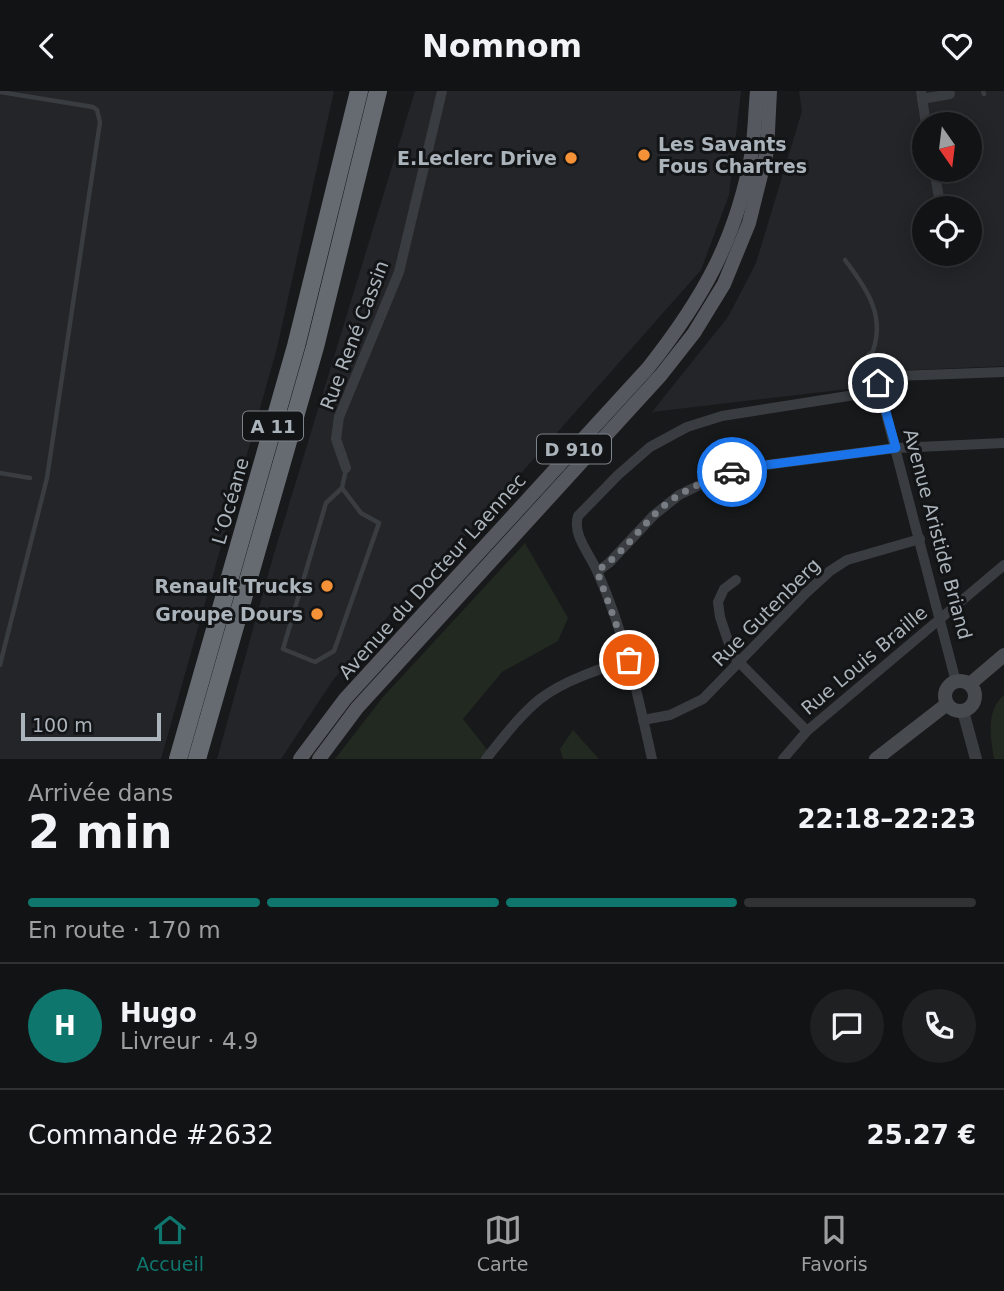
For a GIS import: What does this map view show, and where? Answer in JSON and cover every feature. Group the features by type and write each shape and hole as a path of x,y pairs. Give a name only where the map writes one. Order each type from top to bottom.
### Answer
{"highway":[{"name":"L’Océane","path":"177,759 296,346 359,91"},
{"name":"L’Océane","path":"197,759 315,347 378,91"}],"main road":[{"name":"Avenue du Docteur Laennec","path":"300,759 345,699 638,378 680,327 710,279 734,222 752,150 757,91"},
{"name":"Avenue du Docteur Laennec","path":"319,759 357,708 661,375 694,333 724,284 749,223 767,151 770,91"},
{"path":"963,683 976,697 972,706 963,711 952,709 947,704 946,691 1004,656"},
{"path":"876,759 947,704"}],"street":[{"name":"Rue René Cassin","path":"346,468 337,439 339,417 399,272 442,91"},
{"path":"921,95 950,94"},
{"name":"Avenue Aristide Briand","path":"871,356 940,618 963,683"},
{"path":"652,759 629,660 597,571 575,525 585,508 650,447 687,427 722,416 879,387 896,376 1004,372"},
{"path":"597,571 609,563 654,515 679,495 707,481 758,466 896,448 1004,443"},
{"name":"Rue Gutenberg","path":"643,720 670,715 704,699 830,571 847,560 920,539"},
{"name":"Rue Louis Braille","path":"783,759 807,731 1004,565"},
{"path":"736,580 723,589 718,602 733,656 807,731"},
{"path":"486,759 511,727 541,698 591,674 629,660"},
{"path":"963,711 976,759"}],"lane":[{"path":"0,92 93,107 97,110 100,122 47,478 0,664"},
{"path":"845,260 865,286 874,308 878,338 871,356"},
{"path":"342,488 361,513 379,523 334,652 315,662 283,649 326,503 342,488 346,468"},
{"path":"0,473 30,478"}],"shaded area":[{"path":"0,91 334,91 277,348 161,759 0,759"},
{"path":"415,91 741,91 729,195 701,270 469,532 396,607 333,680 281,759 217,759 273,557"},
{"path":"799,91 1004,91 1004,366 890,371 865,387 652,412 728,317 756,263 802,111"},
{"path":"525,543 568,618 558,641 502,672 463,719 492,759 335,759 383,697"},
{"path":"1004,695 1004,759 994,759 992,717 998,701"},
{"path":"573,730 598,759 563,759 560,749"}],"way so far":[{"path":"629,660 597,571 609,563 654,515 679,495 698,484 732,472"}],"place":[{"name":"Les Savants Fous Chartres","path":"644,155"},
{"name":"E.Leclerc Drive","path":"571,158"},
{"name":"Renault Trucks","path":"327,586"},
{"name":"Groupe Dours","path":"317,614"}],"route":[{"path":"732,472 758,466 896,448 878,383"}]}
